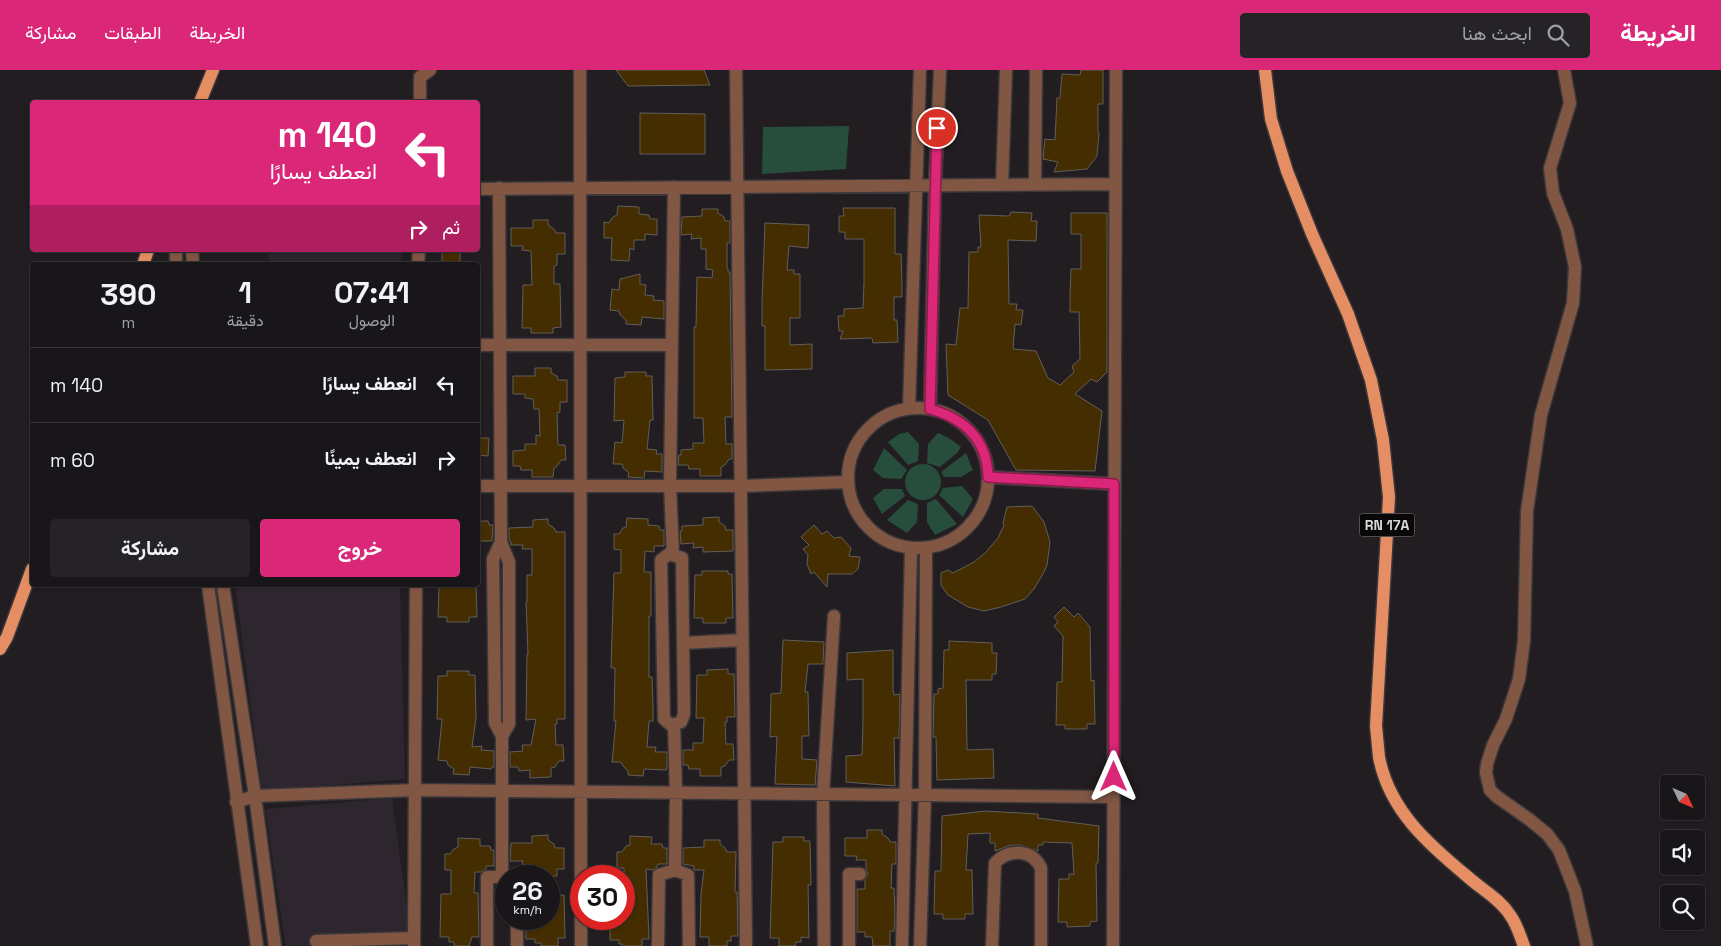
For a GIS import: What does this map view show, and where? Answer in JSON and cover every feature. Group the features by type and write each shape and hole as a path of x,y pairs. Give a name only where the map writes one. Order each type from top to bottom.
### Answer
{"main road":[{"path":"201,100 213,70"},
{"name":"RN 17A","path":"1265,70 1271,119 1287,171 1312,234 1348,314 1371,380 1383,440 1389,497 1376,726 1380,758 1387,782 1409,822 1429,843 1510,914 1524,946"},
{"path":"0,649 8,637 30,575"}],"street":[{"path":"420,100 420,77 430,70"},
{"path":"580,70 581,946"},
{"path":"736,70 746,946"},
{"path":"910,408 920,70"},
{"path":"930,409 935,185 940,70"},
{"path":"1002,185 1006,70"},
{"path":"1035,184 1036,70"},
{"path":"1113,946 1116,70"},
{"path":"1564,70 1570,103 1550,168 1553,193 1567,229 1575,267 1573,303 1542,416 1527,511 1524,641 1520,679 1506,719 1491,751 1486,773 1490,790 1548,834 1559,850 1574,891 1587,946"},
{"path":"480,189 1116,184"},
{"path":"673,555 670,485 674,187"},
{"path":"499,188 501,542 510,562 509,724 502,736 501,790 504,865"},
{"path":"480,345 672,345"},
{"path":"910,408 930,409 947,414 961,422 973,434 982,448 988,465 988,485 983,506 972,524 956,537 926,550 899,546 883,540 869,529 858,515 851,499 848,482 850,461 858,442 872,426 889,414 910,408"},
{"path":"988,477 1114,484"},
{"path":"480,486 741,486 848,482"},
{"path":"902,946 911,548"},
{"path":"920,946 925,795 926,550"},
{"path":"669,554 682,558 683,643 684,714 681,722 671,725 664,719 661,560 669,554"},
{"path":"208,587 256,946"},
{"path":"223,587 255,796 275,946"},
{"path":"316,941 414,942 416,587"},
{"path":"824,946 823,794 834,616"},
{"path":"910,631 926,630"},
{"path":"683,643 742,640"},
{"path":"674,724 676,792 675,870"},
{"path":"236,802 255,796 415,790 1114,797"},
{"path":"992,946 995,863 1001,856 1016,853 1028,854 1037,859 1041,868 1041,946"},
{"path":"658,946 659,875 675,870 688,875 689,946"},
{"path":"849,946 849,874 860,874"},
{"path":"487,946 487,877 495,877"},
{"path":"517,930 517,946"}],"shaded area":[{"path":"268,252 401,252 401,262 269,262"},
{"path":"235,587 400,587 405,779 262,791"},
{"path":"392,798 409,923 406,946 286,946 265,809"}],"green space":[{"path":"849,126 846,169 762,174 763,127"},
{"path":"908,432 919,444 918,461 908,465 888,442 899,434"},
{"path":"938,433 961,447 957,453 940,467 927,463 928,444"},
{"path":"884,448 907,470 901,479 883,478 873,470"},
{"path":"966,453 973,470 961,477 944,477 941,472"},
{"path":"923,464 936,469 941,482 936,495 923,500 910,495 905,482 910,469"},
{"path":"962,486 973,499 963,517 939,495 943,488"},
{"path":"884,489 902,489 905,496 882,514 873,498"},
{"path":"936,499 957,524 935,535 927,522 927,503"},
{"path":"908,500 918,504 917,522 907,533 887,520"}],"building":[{"path":"616,70 704,70 710,85 628,86"},
{"path":"1081,70 1103,70 1103,104 1098,104 1099,133 1097,156 1087,169 1054,172 1058,162 1043,159 1045,139 1055,140 1057,98 1060,98 1062,74 1080,75"},
{"path":"640,113 705,114 705,154 640,154"},
{"path":"618,206 639,207 639,214 649,215 650,219 657,219 657,235 645,234 645,240 634,240 634,250 630,248 629,261 611,260 612,238 604,238 604,222 609,223 617,215"},
{"path":"843,208 895,208 895,254 901,254 902,282 902,297 894,297 894,320 897,320 898,342 873,343 872,338 840,339 843,331 839,331 838,316 844,316 844,309 863,308 864,282 864,239 845,239 845,232 839,232 839,216 844,216"},
{"path":"702,209 718,209 718,213 724,217 725,221 730,221 730,243 727,243 727,268 728,272 730,272 732,417 725,417 726,444 732,444 732,459 729,459 721,467 721,476 700,476 700,469 689,469 688,465 678,465 681,450 693,449 693,443 704,443 703,418 694,418 694,327 696,327 697,277 712,278 713,270 706,269 706,249 701,249 701,238 691,239 692,234 681,235 682,217 702,216"},
{"path":"1011,212 1032,213 1031,221 1037,221 1036,241 1008,240 1009,304 1017,304 1016,310 1023,310 1021,325 1015,324 1013,349 1036,351 1048,378 1060,385 1074,372 1072,366 1080,359 1079,312 1070,312 1070,296 1071,269 1081,269 1081,234 1071,234 1071,213 1107,213 1107,372 1097,382 1091,379 1075,394 1102,411 1095,471 1016,470 988,420 948,395 946,344 956,345 960,308 968,308 969,252 978,252 978,247 981,247 979,215 1009,216"},
{"path":"533,220 548,220 548,225 556,233 565,233 565,254 557,254 557,265 554,266 554,284 560,284 561,327 553,328 553,333 531,333 531,328 522,328 523,285 532,285 531,251 522,250 523,246 511,246 511,228 533,228"},
{"path":"765,223 809,225 808,248 789,246 787,270 794,270 794,274 800,274 800,318 790,318 790,345 812,344 812,369 765,370 765,326 762,326 762,302"},
{"path":"442,252 460,252 460,262 442,262"},
{"path":"640,274 640,284 646,285 645,295 654,296 653,300 664,301 664,319 642,317 641,325 626,324 626,320 620,315 619,311 610,310 612,289 619,290 620,279"},
{"path":"535,368 551,368 551,373 557,376 558,380 567,380 567,402 560,402 560,412 557,413 558,445 565,445 566,460 561,460 554,468 553,477 532,477 532,470 521,470 520,466 513,466 513,451 525,450 525,444 536,444 536,435 540,436 539,409 534,409 533,399 525,398 525,394 513,394 513,376 535,376"},
{"path":"625,372 646,372 646,376 652,376 653,420 650,420 647,449 657,450 656,454 662,454 662,472 645,471 644,478 628,477 629,473 623,468 622,464 613,464 615,442 622,443 624,420 614,421 615,378 625,377"},
{"path":"480,438 489,438 488,456 480,455"},
{"path":"1032,506 1044,522 1050,542 1047,565 1044,572 1034,589 1025,599 984,611 968,607 948,595 941,585 941,573 948,570 953,573 974,562 985,553 998,538 1004,525 1007,507"},
{"path":"719,517 719,522 725,526 726,530 733,530 733,551 703,552 703,547 693,548 694,543 681,544 680,531 682,531 682,526 703,525 703,518"},
{"path":"627,518 648,519 648,525 659,526 660,530 664,530 664,546 654,546 654,552 645,551 644,572 651,572 649,677 652,677 653,721 649,721 647,747 656,747 655,752 667,752 667,766 666,770 644,769 643,776 628,775 628,771 621,762 612,762 616,721 614,721 615,668 611,668 614,573 621,573 621,550 614,549 614,534 619,534 626,527"},
{"path":"548,519 548,524 556,532 565,532 565,719 557,719 557,724 555,724 556,745 563,745 564,761 559,761 555,767 551,768 551,777 530,778 530,770 519,771 518,767 510,767 510,752 523,751 522,745 531,745 536,719 526,720 528,654 526,602 527,575 532,575 532,549 522,549 523,545 511,545 509,528 533,527 533,520"},
{"path":"480,521 488,521 489,525 493,525 492,541 480,541"},
{"path":"814,525 822,534 827,531 834,538 841,537 851,548 849,556 860,557 858,569 852,574 828,574 827,587 814,572 811,574 807,564 808,555 803,549 809,545 801,537"},
{"path":"702,571 728,571 728,574 732,574 733,618 726,618 726,623 703,623 703,618 694,618 695,575 702,575"},
{"path":"439,587 476,587 477,617 469,617 469,622 447,622 447,617 438,617"},
{"path":"1064,607 1074,617 1078,613 1090,627 1091,681 1094,680 1095,724 1087,724 1087,729 1065,729 1065,725 1056,725 1057,682 1062,682 1063,636 1054,626 1058,622 1054,617"},
{"path":"783,640 824,642 823,664 808,664 805,692 808,692 809,736 802,736 802,759 817,760 815,785 775,784 777,736 770,737 771,694 781,693"},
{"path":"949,641 992,643 992,653 997,653 996,674 992,674 992,680 966,680 967,750 993,749 994,778 937,780 936,737 933,737 934,694 938,694 938,689 943,688 944,650 949,650"},
{"path":"893,650 893,690 894,695 900,694 899,738 894,738 895,786 846,782 846,756 862,755 863,723 863,679 847,680 847,653"},
{"path":"728,669 728,674 734,674 735,717 727,717 727,722 725,722 726,744 733,744 734,760 729,760 725,766 721,767 721,776 700,776 700,769 689,769 688,765 683,765 683,750 693,750 693,743 703,743 704,718 696,718 697,675 707,675 707,670"},
{"path":"447,671 469,671 469,675 475,675 476,718 472,747 482,746 481,750 494,751 494,767 491,769 470,767 469,775 453,774 454,769 448,765 447,761 438,760 442,719 437,719 438,676 447,676"},
{"path":"985,811 1038,814 1038,818 1099,826 1098,863 1096,863 1097,921 1090,922 1090,926 1067,927 1067,922 1058,922 1059,879 1069,879 1069,874 1074,874 1072,843 1043,842 1043,845 1038,845 1038,851 1020,845 1011,845 995,851 995,843 990,843 990,833 968,834 966,870 972,870 973,914 965,914 965,919 943,919 943,914 934,914 935,871 941,871 942,816"},
{"path":"867,830 882,830 882,834 890,842 896,842 896,864 892,864 891,888 894,888 895,916 894,931 890,931 890,946 873,946 872,937 865,937 865,932 857,932 857,889 865,889 865,880 868,874 866,860 856,860 857,856 845,856 845,838 867,838"},
{"path":"548,835 548,840 554,844 555,848 564,848 564,869 560,869 560,865 522,865 523,861 510,861 511,843 532,843 532,836"},
{"path":"630,836 652,837 651,844 662,844 663,848 667,848 667,864 658,864 653,870 646,869 649,939 642,939 642,946 622,946 622,944 619,944 619,940 610,940 610,930 635,930 635,865 617,865 617,852 622,852 626,846 630,845"},
{"path":"783,837 804,837 804,841 810,841 811,885 808,885 809,938 801,937 801,942 796,942 795,946 779,946 779,938 770,938 773,842 783,842"},
{"path":"458,838 480,839 480,846 490,846 491,850 494,850 494,866 486,866 486,869 481,872 475,872 474,893 478,893 479,937 472,937 469,946 454,946 454,942 449,942 449,937 440,937 441,894 451,894 451,870 445,870 445,854 450,854 458,847"},
{"path":"704,840 720,840 720,844 727,852 736,852 735,892 737,892 738,936 731,936 731,941 727,941 727,946 709,946 709,937 700,937 701,894 704,870 694,870 694,866 683,864 683,848 704,847"},
{"path":"560,895 564,895 565,938 558,938 558,946 541,946 541,943 535,943 535,939 526,939 526,930 560,930"}],"route":[{"path":"937,128 930,409 947,414 961,422 973,434 982,448 988,465 988,477 1114,484 1114,777"}]}
